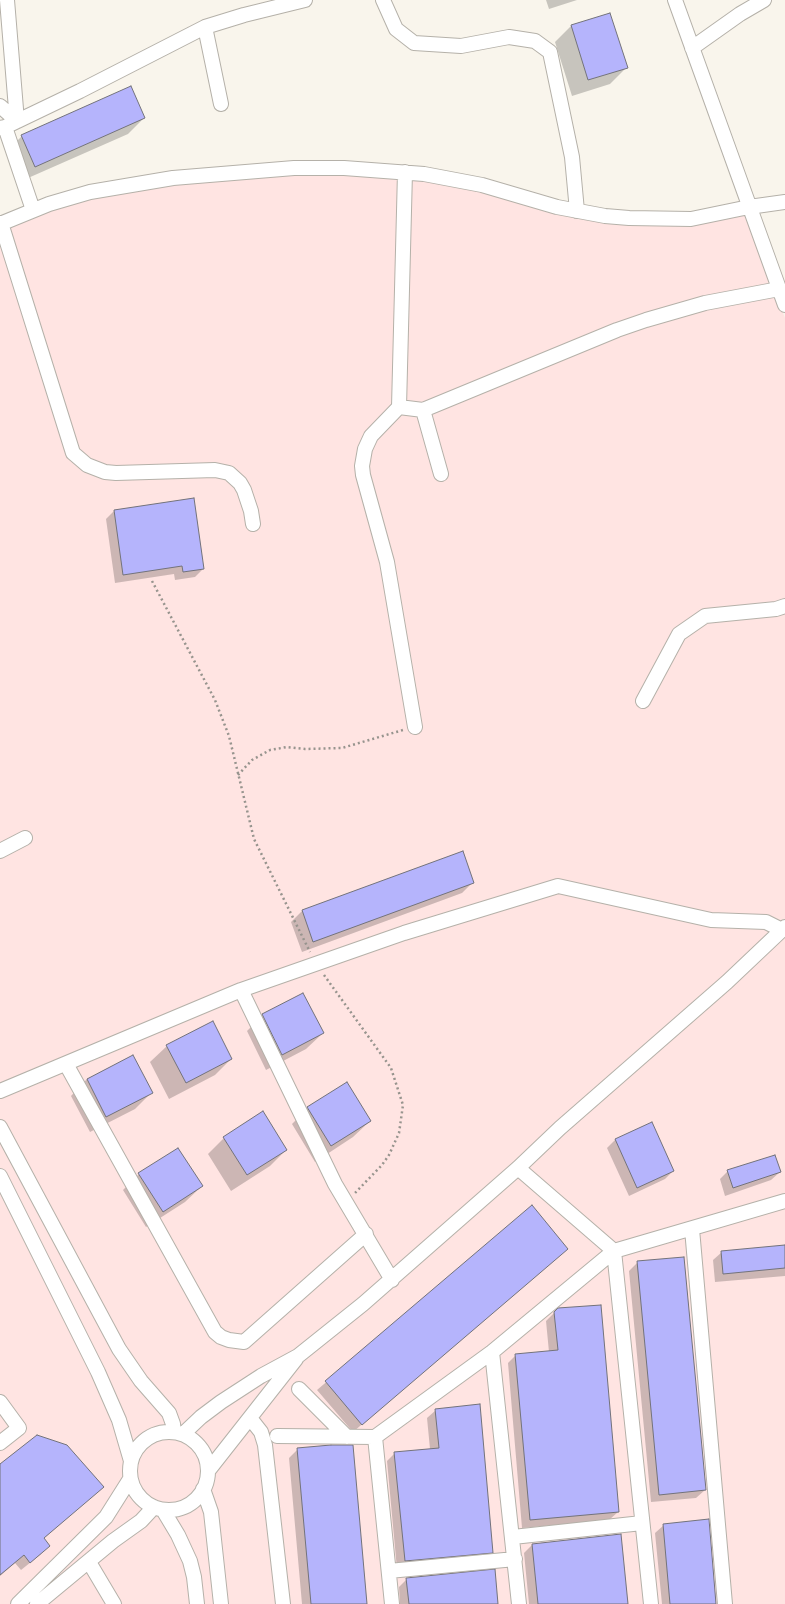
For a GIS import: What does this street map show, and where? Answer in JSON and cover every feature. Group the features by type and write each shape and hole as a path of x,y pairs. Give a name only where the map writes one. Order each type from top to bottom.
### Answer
{"street":[{"path":"7,0 8,125"},
{"path":"8,125 87,88 205,27 244,15 306,0"},
{"path":"383,0 396,29 414,43 460,46 509,37 534,41 550,52 572,157 577,212"},
{"path":"675,0 785,305"},
{"path":"692,48 734,18 764,0"},
{"path":"205,27 221,104"},
{"path":"0,106 8,125 33,210"},
{"path":"253,524 251,510 244,490 240,483 229,474 214,470 116,473 105,472 87,465 73,453 1,224 33,210 69,197 90,192 173,178 300,168 344,168 404,172 456,179 577,212 629,218 690,219 749,207 785,202"},
{"path":"404,172 399,407 371,436 365,449 362,466 363,475 386,562 415,727"},
{"path":"399,407 423,410 617,330 646,320 705,303 779,289"},
{"path":"423,410 441,474"},
{"path":"643,701 679,634 705,616 776,609 785,606"},
{"path":"0,851 25,838"},
{"path":"0,1091 240,990 404,933 558,886 711,920 766,922 783,929 727,982 560,1128 518,1168 392,1280 298,1356 261,1376 220,1402 179,1433"},
{"path":"240,990 335,1184 392,1280"},
{"path":"66,1064 215,1332 221,1337 229,1340 244,1342 366,1234"},
{"path":"0,1126 119,1349 141,1381 169,1413 179,1433"},
{"path":"518,1168 614,1251 651,1604"},
{"path":"0,1176 98,1372 119,1420 131,1461 130,1480 139,1496 146,1503 159,1508 173,1510 186,1506 198,1497 207,1481 208,1471 204,1453 191,1439 179,1433 160,1433 147,1438 137,1448 131,1461"},
{"path":"277,1436 375,1437 492,1352 614,1251 692,1230 785,1201"},
{"path":"692,1230 725,1604"},
{"path":"492,1352 519,1604"},
{"path":"208,1471 298,1356"},
{"path":"299,1389 347,1437"},
{"path":"0,1402 19,1428 0,1443"},
{"path":"250,1418 261,1432 265,1445 283,1604"},
{"path":"375,1437 392,1604"},
{"path":"18,1604 106,1517 130,1480"},
{"path":"203,1489 211,1512 221,1604"},
{"path":"37,1604 113,1541 159,1508"},
{"path":"159,1508 178,1535 190,1561 194,1577 197,1604"},
{"path":"513,1537 642,1523"},
{"path":"389,1571 515,1559"},
{"path":"89,1562 111,1603"}],"path":[{"path":"152,581 215,700 229,736 254,838 316,964 391,1068 403,1105 399,1134 389,1155 382,1165 346,1202"},
{"path":"238,775 252,760 270,750 287,747 305,749 342,748 415,727"}],"shaded area":[{"path":"344,167 630,218 742,209 785,318 785,1604 0,1604 0,225 93,191"}],"building":[{"path":"610,13 628,68 588,80 571,25"},
{"path":"131,86 145,118 35,167 21,135"},
{"path":"194,498 204,569 183,572 182,566 123,575 114,510"},
{"path":"463,851 474,883 313,942 302,910"},
{"path":"303,993 324,1033 282,1055 262,1014"},
{"path":"213,1021 232,1059 186,1083 166,1045"},
{"path":"133,1055 153,1093 106,1117 87,1079"},
{"path":"347,1082 371,1121 331,1146 307,1107"},
{"path":"263,1111 287,1150 247,1175 223,1137"},
{"path":"652,1122 674,1171 637,1188 615,1139"},
{"path":"178,1148 203,1186 163,1212 138,1173"},
{"path":"775,1155 781,1172 733,1188 727,1170"},
{"path":"532,1205 568,1249 362,1425 325,1381"},
{"path":"785,1245 785,1268 723,1274 721,1251"},
{"path":"684,1257 706,1490 659,1495 637,1261"},
{"path":"601,1305 619,1512 530,1520 515,1354 558,1350 554,1312 558,1308"},
{"path":"480,1404 493,1553 405,1561 394,1452 439,1448 435,1409"},
{"path":"37,1435 67,1445 104,1487 44,1538 50,1546 30,1563 24,1555 0,1575 0,1464"},
{"path":"353,1445 367,1604 311,1604 297,1448"},
{"path":"709,1519 716,1604 670,1604 663,1524"},
{"path":"621,1534 628,1604 538,1604 532,1544"},
{"path":"495,1569 498,1604 409,1604 406,1578"}]}
